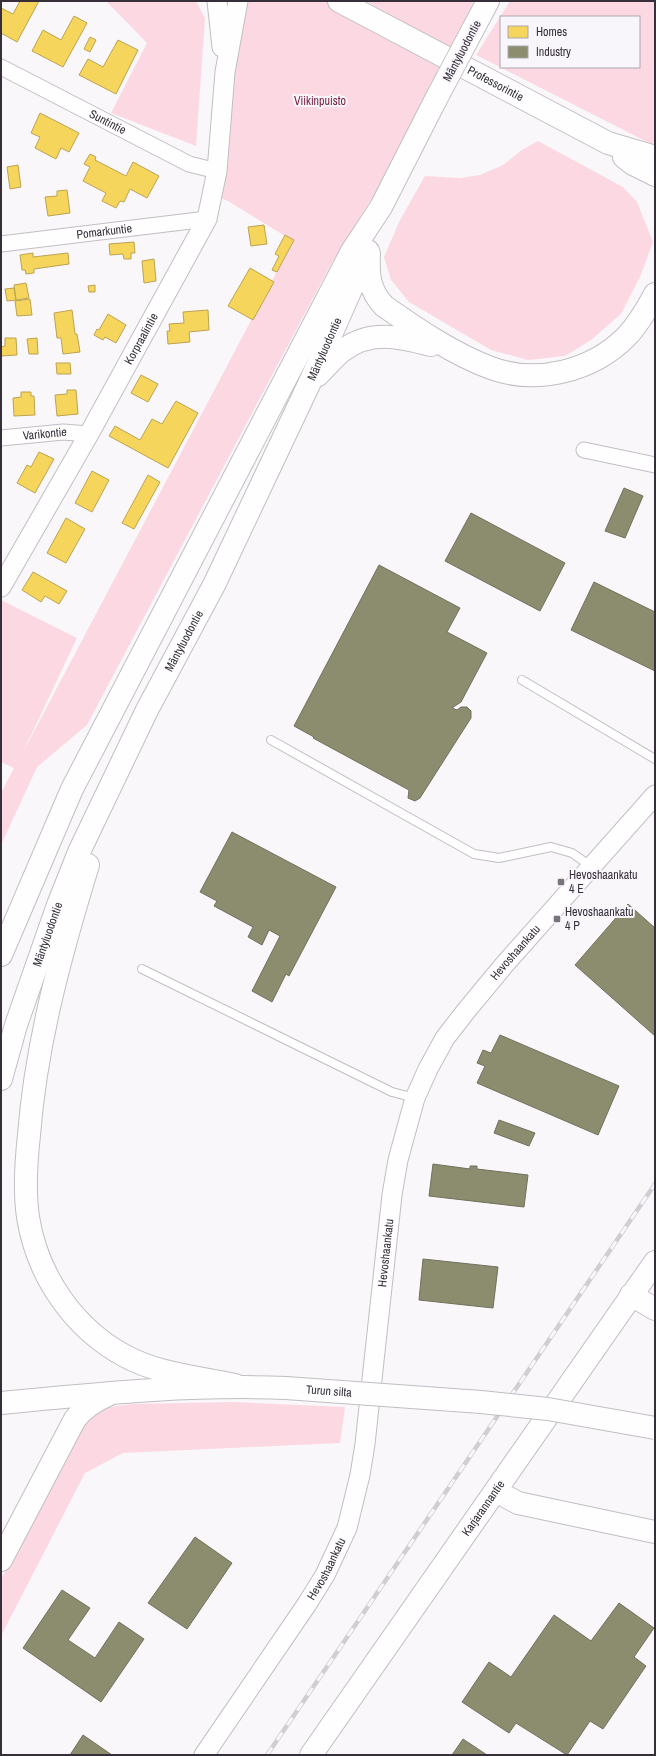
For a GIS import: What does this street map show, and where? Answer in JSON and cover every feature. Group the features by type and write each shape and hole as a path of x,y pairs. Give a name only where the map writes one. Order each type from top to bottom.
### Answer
{"main road":[{"name":"Professorintie","path":"338,1 608,143 655,157"},
{"name":"Mäntyluodontie","path":"1,955 72,789 352,251 381,207 488,1"},
{"name":"Professorintie","path":"608,143 633,164 655,175"},
{"name":"Mäntyluodontie","path":"1,1079 16,1024 58,905 94,819 148,710 214,585 310,382 369,248 381,207"},
{"path":"369,248 370,282 375,296 384,306 452,350 492,368 516,374 540,376 561,373 586,364 626,337 644,314 655,294"},
{"path":"310,382 350,346 368,339 389,336 452,350"},
{"path":"94,819 96,836 73,914 45,1024 31,1107 26,1165 28,1217 39,1257 52,1286 67,1308 92,1334 126,1357 155,1369 235,1386"},
{"name":"Karjarannantie","path":"311,1755 655,1262"},
{"path":"632,1295 655,1309"},
{"name":"Turun silta","path":"1,1402 116,1392 235,1386 286,1388 392,1394 548,1409 655,1428"},
{"path":"1,1560 75,1419 83,1409 97,1399 116,1392"},
{"path":"496,1491 518,1503 655,1532"}],"street":[{"name":"Korpraalintie","path":"217,1 225,72"},
{"name":"Korpraalintie","path":"1,587 89,434 207,219 217,171 225,72 238,1"},
{"name":"Suntintie","path":"1,67 189,164 217,171"},
{"name":"Pomarkuntie","path":"1,244 207,219"},
{"name":"Varikontie","path":"1,438 63,432 89,434"},
{"path":"584,450 655,465"},
{"name":"Hevoshaankatu","path":"204,1755 307,1604 325,1575 347,1528 360,1475 365,1444 392,1195 398,1160 415,1098 428,1069 446,1038 504,964 655,795"}],"lane":[{"path":"522,680 655,759"},
{"path":"271,740 474,854 499,858 550,846 572,853 592,867"},
{"path":"142,969 392,1092 415,1098"}],"green space":[{"path":"106,1 196,1 205,18 196,146 111,113 147,43"},
{"name":"Viikinpuisto","path":"243,1 336,1 455,64 331,264 87,725 37,767 1,845 1,793 14,768 1,762 1,600 77,638 22,754 293,241 228,201 212,195"},
{"path":"366,1 474,1 450,48"},
{"path":"510,1 655,1 655,146 502,68 640,68 640,16 501,16"},
{"path":"500,17 500,67 476,55"},
{"path":"538,141 623,187 637,202 653,242 640,277 621,314 591,340 565,356 528,360 491,350 409,302 391,280 384,257 400,220 425,176 460,178 480,175 503,165 522,150"},
{"path":"233,1402 345,1407 340,1443 123,1453 85,1473 1,1636 1,1579 83,1425 102,1408 132,1404"}],"building: Homes":[{"path":"20,1 39,1 17,42 1,33 1,8 13,14"},
{"path":"74,16 87,23 63,67 32,51 43,30 61,40"},
{"path":"90,37 96,40 90,52 84,49"},
{"path":"118,40 138,50 116,94 79,75 88,59 103,67"},
{"path":"40,113 79,133 69,152 61,148 56,159 35,148 40,137 31,133"},
{"path":"90,154 96,157 95,160 126,176 133,162 159,176 147,198 130,189 124,202 120,201 116,208 102,201 106,193 83,181 90,167 84,164"},
{"path":"18,165 21,187 10,189 7,167"},
{"path":"67,190 70,213 48,216 45,197 57,196 57,191"},
{"path":"264,225 267,244 251,246 248,227"},
{"path":"285,235 294,240 277,272 272,270 279,256 275,254"},
{"path":"134,242 135,253 131,253 131,259 124,259 123,254 110,255 109,244"},
{"path":"33,253 33,257 68,253 69,264 34,269 34,273 26,274 25,270 22,270 20,255"},
{"path":"154,259 156,281 144,283 142,261"},
{"path":"250,268 274,282 253,320 228,306"},
{"path":"26,283 29,298 16,300 14,285"},
{"path":"95,285 95,292 89,292 88,286"},
{"path":"14,288 16,300 7,301 5,289"},
{"path":"30,299 32,315 17,316 15,301"},
{"path":"72,310 75,334 77,334 80,352 63,354 61,338 57,338 54,313"},
{"path":"208,310 209,330 189,332 190,342 168,344 167,331 170,331 169,324 184,323 183,312"},
{"path":"108,314 126,325 116,343 105,337 103,340 94,335 97,329 99,330"},
{"path":"5,338 16,338 17,355 1,356 1,347 5,346"},
{"path":"37,338 38,354 29,354 27,339"},
{"path":"56,363 70,363 71,374 57,374"},
{"path":"141,375 158,384 148,402 131,393"},
{"path":"67,390 76,390 78,414 57,416 55,395 67,394"},
{"path":"21,392 31,392 31,396 34,396 35,415 14,416 13,398 21,397"},
{"path":"176,401 198,413 168,468 109,436 115,426 140,440 152,419 162,424"},
{"path":"39,452 54,459 35,493 17,483 27,465 31,467"},
{"path":"92,471 109,480 92,512 75,503"},
{"path":"148,475 160,482 134,529 122,523"},
{"path":"66,518 85,529 66,563 47,553"},
{"path":"33,572 67,591 59,604 45,596 41,602 22,590"}],"building: Industry":[{"path":"624,488 643,496 625,538 605,531"},
{"path":"471,513 565,563 540,611 445,561"},
{"path":"379,565 460,608 447,632 487,653 461,702 452,708 457,710 461,707 467,707 471,711 471,718 420,798 415,801 408,798 409,790 313,738 314,737 294,726"},
{"path":"594,582 655,612 655,671 571,630"},
{"path":"232,832 336,887 289,976 286,974 272,1002 252,991 280,936 269,930 262,945 248,937 253,927 214,906 217,901 200,892"},
{"path":"628,904 655,928 655,1036 575,965"},
{"path":"500,1035 619,1086 598,1135 477,1083 485,1066 477,1063 483,1050 491,1053"},
{"path":"499,1120 535,1133 529,1146 494,1133"},
{"path":"433,1164 470,1169 470,1166 477,1166 477,1169 528,1175 524,1207 429,1196"},
{"path":"423,1259 498,1267 493,1308 419,1300"},
{"path":"195,1537 232,1563 187,1629 148,1603"},
{"path":"62,1590 90,1608 68,1640 95,1658 119,1622 144,1639 101,1702 23,1648"},
{"path":"619,1603 654,1628 634,1657 646,1666 603,1729 590,1721 567,1755 516,1723 509,1733 462,1702 489,1662 511,1677 554,1615 591,1641"},
{"path":"83,1735 112,1755 70,1755"},
{"path":"463,1739 487,1755 452,1755"}],"railway":[{"path":"267,1755 655,1184"}],"place":[{"name":"Hevoshaankatu 4 E","path":"561,882"},
{"name":"Hevoshaankatu 4 P","path":"557,919"}]}
